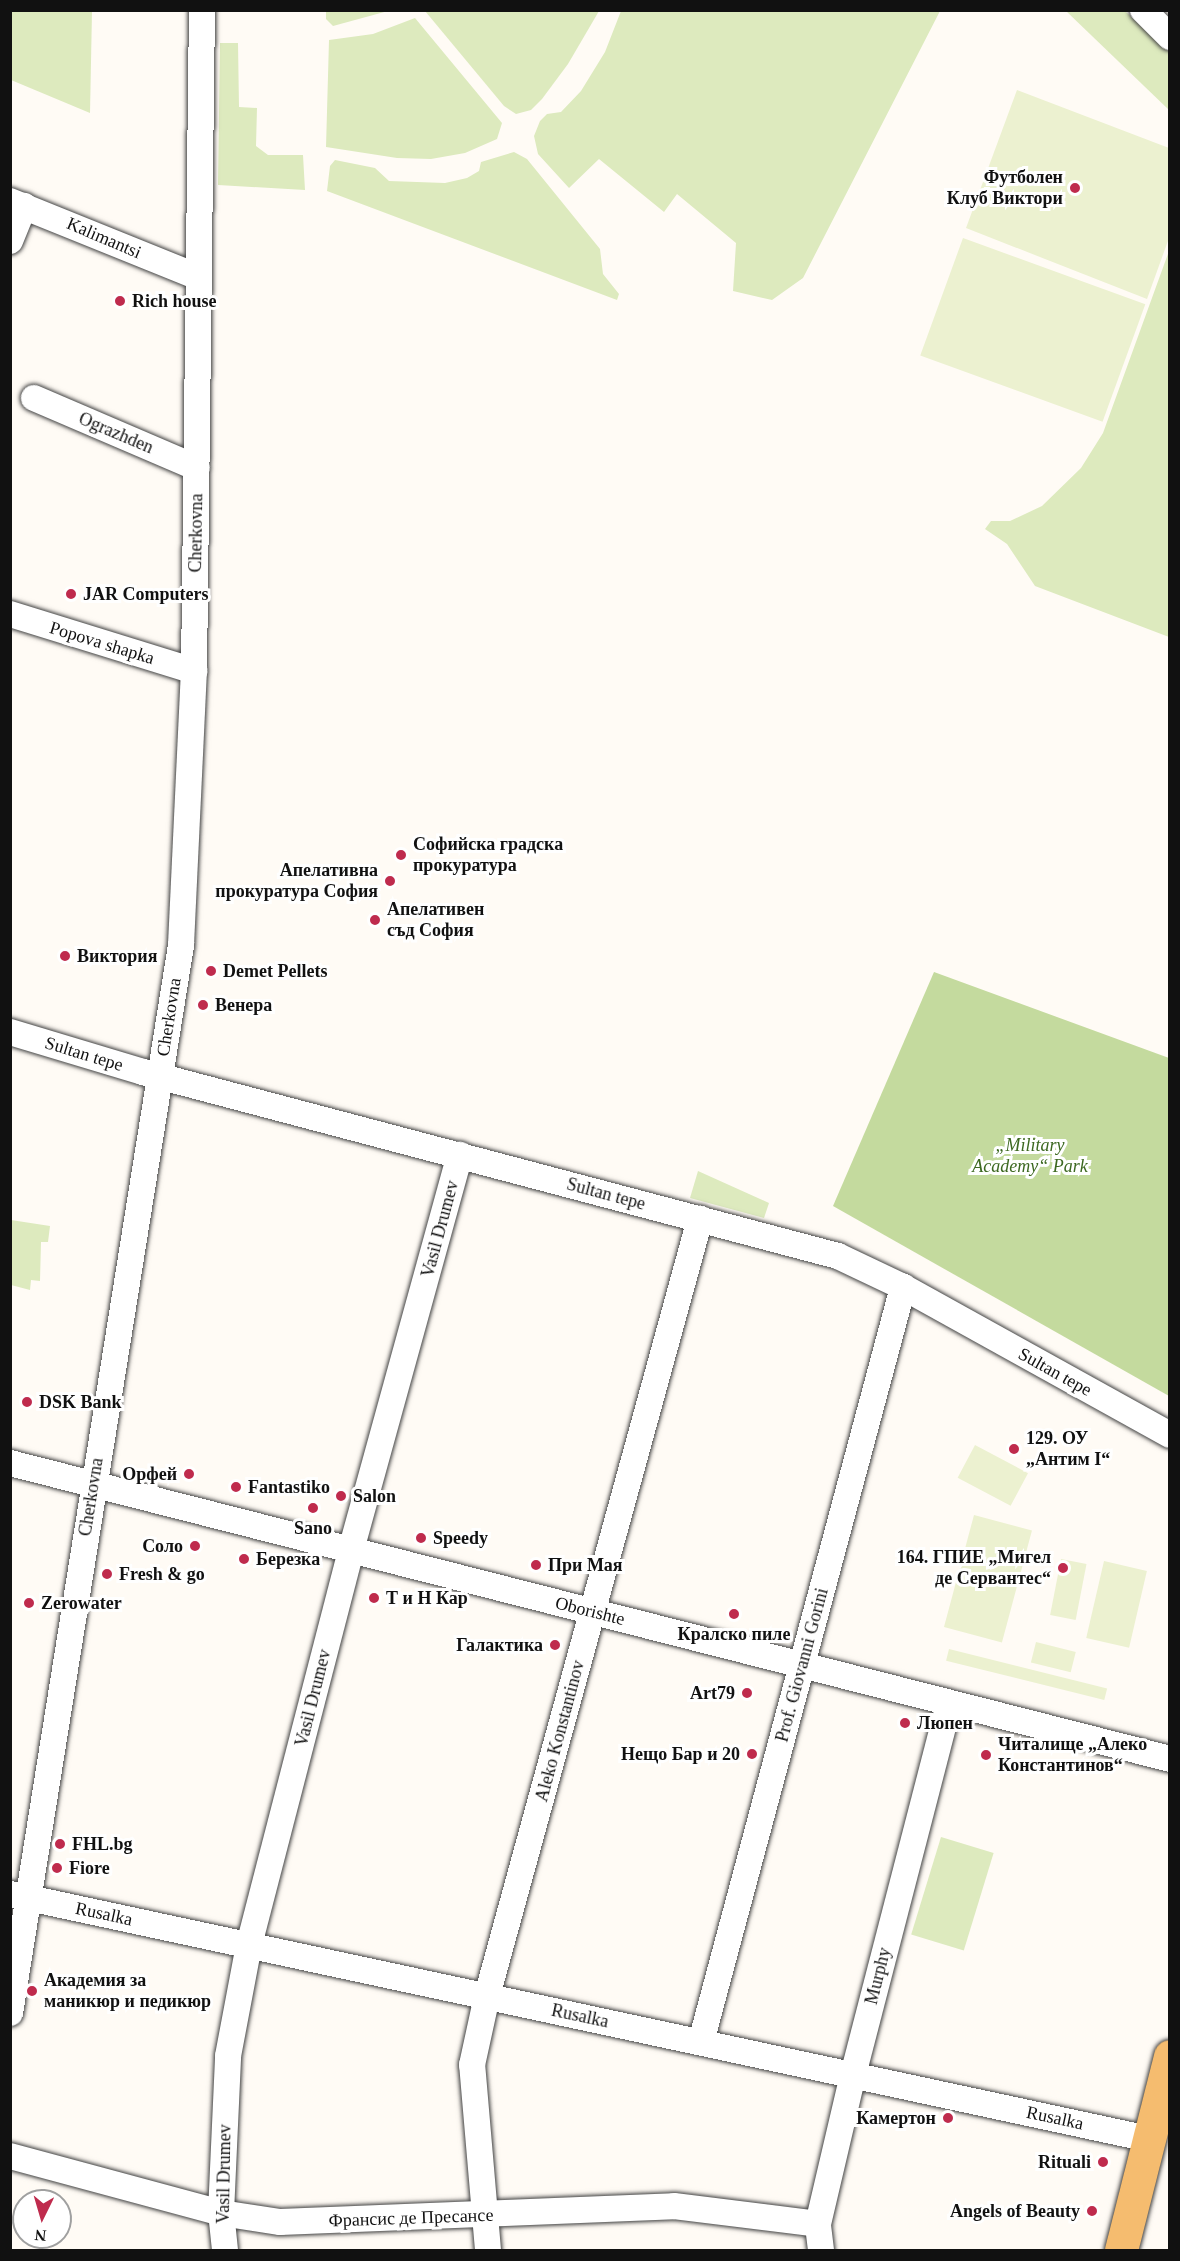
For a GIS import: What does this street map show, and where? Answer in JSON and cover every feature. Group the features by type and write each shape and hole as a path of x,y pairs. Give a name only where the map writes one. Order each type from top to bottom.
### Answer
{"main road":[{"path":"1122,2250 1170,2056"}],"street":[{"name":"Cherkovna","path":"10,2013 20,1896 93,1484 181,945 194,670 202,10"},
{"path":"1143,10 1170,37"},
{"name":"Kalimantsi","path":"17,203 198,277"},
{"path":"10,241 17,203"},
{"name":"Ograzhden","path":"34,398 197,468"},
{"name":"Popova shapka","path":"10,614 194,670"},
{"name":"Sultan tepe","path":"10,1032 159,1076 838,1256 903,1287 1170,1435"},
{"name":"Vasil Drumev","path":"225,2250 221,2213 228,2056 249,1945 351,1550 460,1155"},
{"name":"Aleko Konstantinov","path":"488,2250 472,2065 487,1996 700,1219"},
{"name":"Prof. Giovanni Gorini","path":"701,2042 903,1287"},
{"name":"Oborishte","path":"10,1463 1170,1759"},
{"name":"Murphy","path":"822,2250 818,2224 853,2075 949,1702"},
{"name":"Rusalka","path":"20,1896 1149,2139"},
{"name":"Франсис де Пресансе","path":"10,2156 221,2213 280,2222 674,2206 818,2224"}],"green space":[{"path":"326,10 388,11 333,26 326,19"},
{"path":"10,11 92,11 90,113 11,80"},
{"path":"425,11 599,11 568,64 542,99 531,110 516,114 504,106"},
{"path":"621,11 940,11 803,278 772,300 733,291 736,243 677,194 664,212 599,159 569,188 538,154 534,136 540,121 547,114 561,112 581,91 605,52"},
{"path":"1066,11 1125,11 1169,52 1169,110"},
{"path":"415,18 502,123 497,139 465,153 431,159 397,158 326,147 329,40 373,34"},
{"path":"220,43 238,43 239,107 257,108 256,146 268,155 303,155 305,190 218,185"},
{"name":"Футболен Клуб Виктори","path":"1017,90 1169,148 1169,238 1147,299 966,228"},
{"path":"514,152 527,159 600,249 603,274 619,294 617,300 327,191 330,166 335,160 375,168 389,181 445,183 467,178 479,171 481,162"},
{"path":"963,238 1145,304 1103,422 920,355"},
{"path":"1169,251 1169,637 1035,586 1007,544 985,529 991,521 1010,521 1042,506 1081,468 1103,433"},
{"name":"„Military Academy“ Park","path":"934,972 1169,1058 1169,1396 833,1206"},
{"path":"698,1171 769,1203 764,1218 690,1198"},
{"path":"11,1220 50,1226 48,1242 41,1242 40,1281 31,1280 30,1290 11,1285"},
{"path":"975,1445 1028,1473 1011,1506 958,1478"},
{"path":"974,1515 1032,1531 1002,1643 944,1627"},
{"path":"1061,1559 1087,1564 1076,1620 1050,1615"},
{"path":"1104,1561 1147,1571 1129,1648 1086,1638"},
{"path":"1036,1642 1076,1652 1071,1672 1031,1662"},
{"path":"949,1649 1107,1688 1104,1700 946,1661"},
{"path":"941,1837 994,1853 964,1951 911,1935"}],"place":[{"name":"Футболен Клуб Виктори","path":"1075,188"},
{"name":"Rich house","path":"120,301"},
{"name":"JAR Computers","path":"71,594"},
{"name":"Софийска градска прокуратура","path":"401,855"},
{"name":"Апелативна прокуратура София","path":"390,881"},
{"name":"Апелативен съд София","path":"375,920"},
{"name":"Виктория","path":"65,956"},
{"name":"Demet Pellets","path":"211,971"},
{"name":"Венера","path":"203,1005"},
{"name":"DSK Bank","path":"27,1402"},
{"name":"129. ОУ „Антим I“","path":"1014,1449"},
{"name":"Орфей","path":"189,1474"},
{"name":"Fantastiko","path":"236,1487"},
{"name":"Salon","path":"341,1496"},
{"name":"Sano","path":"313,1508"},
{"name":"Speedy","path":"421,1538"},
{"name":"Соло","path":"195,1546"},
{"name":"Березка","path":"244,1559"},
{"name":"При Мая","path":"536,1565"},
{"name":"164. ГПИЕ „Мигел де Сервантес“","path":"1063,1568"},
{"name":"Fresh & go","path":"107,1574"},
{"name":"Т и Н Кар","path":"374,1598"},
{"name":"Zerowater","path":"29,1603"},
{"name":"Кралско пиле","path":"734,1614"},
{"name":"Галактика","path":"555,1645"},
{"name":"Art79","path":"747,1693"},
{"name":"Люпен","path":"905,1723"},
{"name":"Нещо Бар и 20","path":"752,1754"},
{"name":"Читалище „Алеко Константинов“","path":"986,1755"},
{"name":"FHL.bg","path":"60,1844"},
{"name":"Fiore","path":"57,1868"},
{"name":"Академия за маникюр и педикюр","path":"32,1991"},
{"name":"Камертон","path":"948,2118"},
{"name":"Rituali","path":"1103,2162"},
{"name":"Angels of Beauty","path":"1092,2211"}]}
